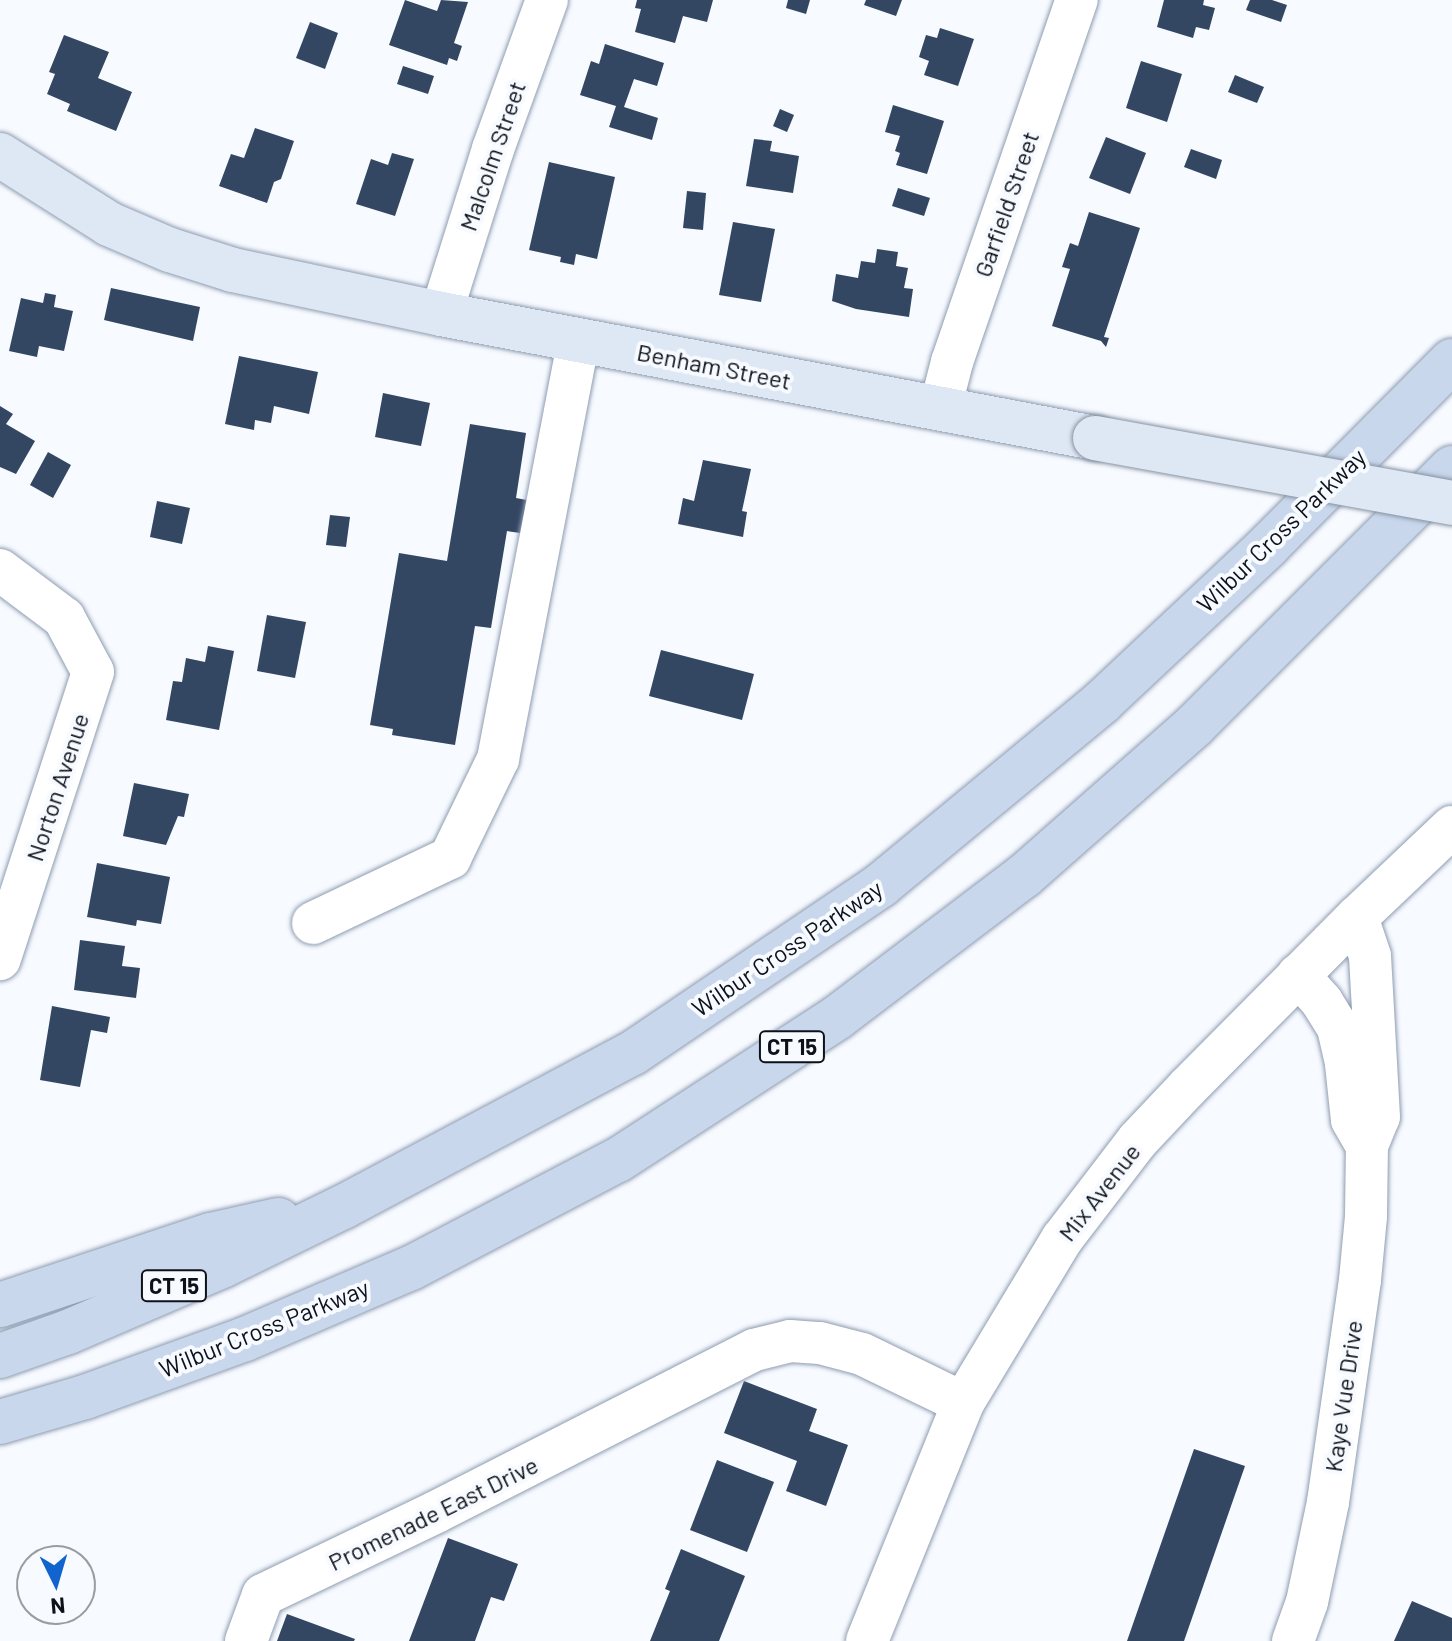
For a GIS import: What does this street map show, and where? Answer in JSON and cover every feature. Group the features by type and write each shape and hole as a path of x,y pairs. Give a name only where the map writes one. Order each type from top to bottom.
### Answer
{"highway":[{"name":"Wilbur Cross Parkway","path":"0,1356 68,1332 208,1272 343,1207 633,1053 881,885 1102,702 1268,546 1452,361"},
{"name":"Wilbur Cross Parkway","path":"0,1422 85,1397 245,1339 411,1268 618,1160 838,1017 1024,876 1194,726 1452,468"},
{"path":"0,1305 211,1235 343,1207"},
{"path":"0,1445 85,1397"}],"main road":[{"name":"Benham Street","path":"0,155 109,224 170,250 292,284 940,409 1452,503"}],"street":[{"name":"Malcolm Street","path":"441,314 488,162 547,0"},
{"name":"Garfield Street","path":"940,409 961,334 1077,0"},
{"path":"313,923 450,858 498,759 579,340"},
{"name":"Norton Avenue","path":"0,570 64,618 93,672 2,951"},
{"name":"Mix Avenue","path":"867,1641 963,1403 1062,1239 1148,1129 1298,975 1452,827"},
{"name":"Kaye Vue Drive","path":"1293,1641 1307,1602 1328,1502 1360,1280 1366,1216 1367,1146 1379,1117 1370,956 1357,917"},
{"name":"Kaye Vue Drive","path":"1298,975 1322,1002 1338,1028 1346,1064 1352,1120 1367,1146"},
{"name":"Promenade East Drive","path":"246,1641 263,1595 754,1350 790,1341 820,1343 862,1354 963,1403"}],"building":[{"path":"405,0 437,11 441,0 468,2 454,43 462,46 457,61 449,58 447,65 389,45"},
{"path":"637,0 713,0 707,22 683,16 675,43 635,32 641,9 635,8"},
{"path":"788,0 810,0 806,14 786,8"},
{"path":"866,0 902,0 896,16 864,5"},
{"path":"1164,0 1204,0 1203,5 1215,8 1209,30 1196,27 1193,38 1157,27"},
{"path":"1250,0 1272,0 1287,5 1281,22 1246,10"},
{"path":"310,22 338,33 325,69 296,58"},
{"path":"940,28 974,39 958,86 924,75 929,61 919,57 926,35 937,38"},
{"path":"64,35 109,52 98,78 132,92 116,131 67,111 70,104 47,94 55,74 49,72"},
{"path":"605,44 664,63 657,86 634,79 624,107 658,118 652,140 609,127 616,106 580,95 591,61 599,64"},
{"path":"1141,61 1182,74 1167,122 1126,108"},
{"path":"403,66 434,76 428,94 397,84"},
{"path":"1235,75 1264,87 1257,103 1228,92"},
{"path":"893,105 944,121 927,174 896,165 900,153 895,151 900,136 885,132"},
{"path":"780,109 794,115 787,132 773,126"},
{"path":"255,128 294,141 281,179 274,182 267,203 219,186 231,154 244,158"},
{"path":"1106,137 1146,153 1130,194 1089,178"},
{"path":"754,139 772,141 770,151 799,156 793,193 746,186"},
{"path":"1191,149 1222,160 1216,179 1184,167"},
{"path":"392,153 414,159 395,216 356,204 371,159 388,165"},
{"path":"549,162 615,177 597,259 576,254 574,265 560,262 561,257 529,250"},
{"path":"898,188 930,198 924,216 892,206"},
{"path":"687,191 706,193 703,230 683,228"},
{"path":"1089,212 1140,228 1104,337 1109,338 1106,347 1101,341 1052,326 1070,269 1062,267 1070,243 1078,246"},
{"path":"733,222 775,229 761,302 719,295"},
{"path":"877,249 898,252 896,266 908,268 904,288 913,289 909,317 856,309 832,301 836,274 858,278 861,261 875,263"},
{"path":"111,288 200,307 193,341 104,320"},
{"path":"45,293 56,295 54,307 73,311 64,351 39,346 37,357 9,351 21,298 43,303"},
{"path":"239,356 318,372 309,414 274,406 271,423 255,420 254,430 225,424"},
{"path":"383,393 430,403 421,446 375,437"},
{"path":"0,406 13,414 6,424 35,441 16,474 0,467"},
{"path":"470,424 526,433 516,498 532,501 527,534 507,531 491,628 475,626 455,745 392,735 393,729 370,725 399,553 447,561"},
{"path":"48,452 71,465 53,498 30,485"},
{"path":"703,460 751,469 742,511 747,512 743,537 678,524 683,498 694,501"},
{"path":"157,501 190,508 182,544 150,537"},
{"path":"330,515 350,517 346,547 326,545"},
{"path":"267,615 306,622 295,678 257,671"},
{"path":"208,646 234,651 219,730 166,720 173,681 182,682 186,658 205,662"},
{"path":"661,650 754,674 742,720 649,696"},
{"path":"134,783 189,794 184,817 178,816 166,845 123,836"},
{"path":"97,863 170,877 161,924 137,920 136,926 87,917"},
{"path":"80,940 125,946 122,966 140,968 136,998 74,990"},
{"path":"52,1006 110,1017 107,1033 91,1030 80,1087 40,1080"},
{"path":"744,1381 817,1409 809,1431 848,1445 826,1506 786,1491 797,1461 724,1433"},
{"path":"1194,1449 1245,1466 1184,1641 1127,1641"},
{"path":"717,1460 774,1482 747,1552 690,1530"},
{"path":"448,1538 518,1564 504,1601 491,1597 475,1641 409,1641"},
{"path":"681,1549 745,1576 719,1641 650,1641 670,1591 665,1589"},
{"path":"1412,1601 1452,1618 1452,1641 1394,1641"},
{"path":"287,1614 355,1639 277,1641"}]}
